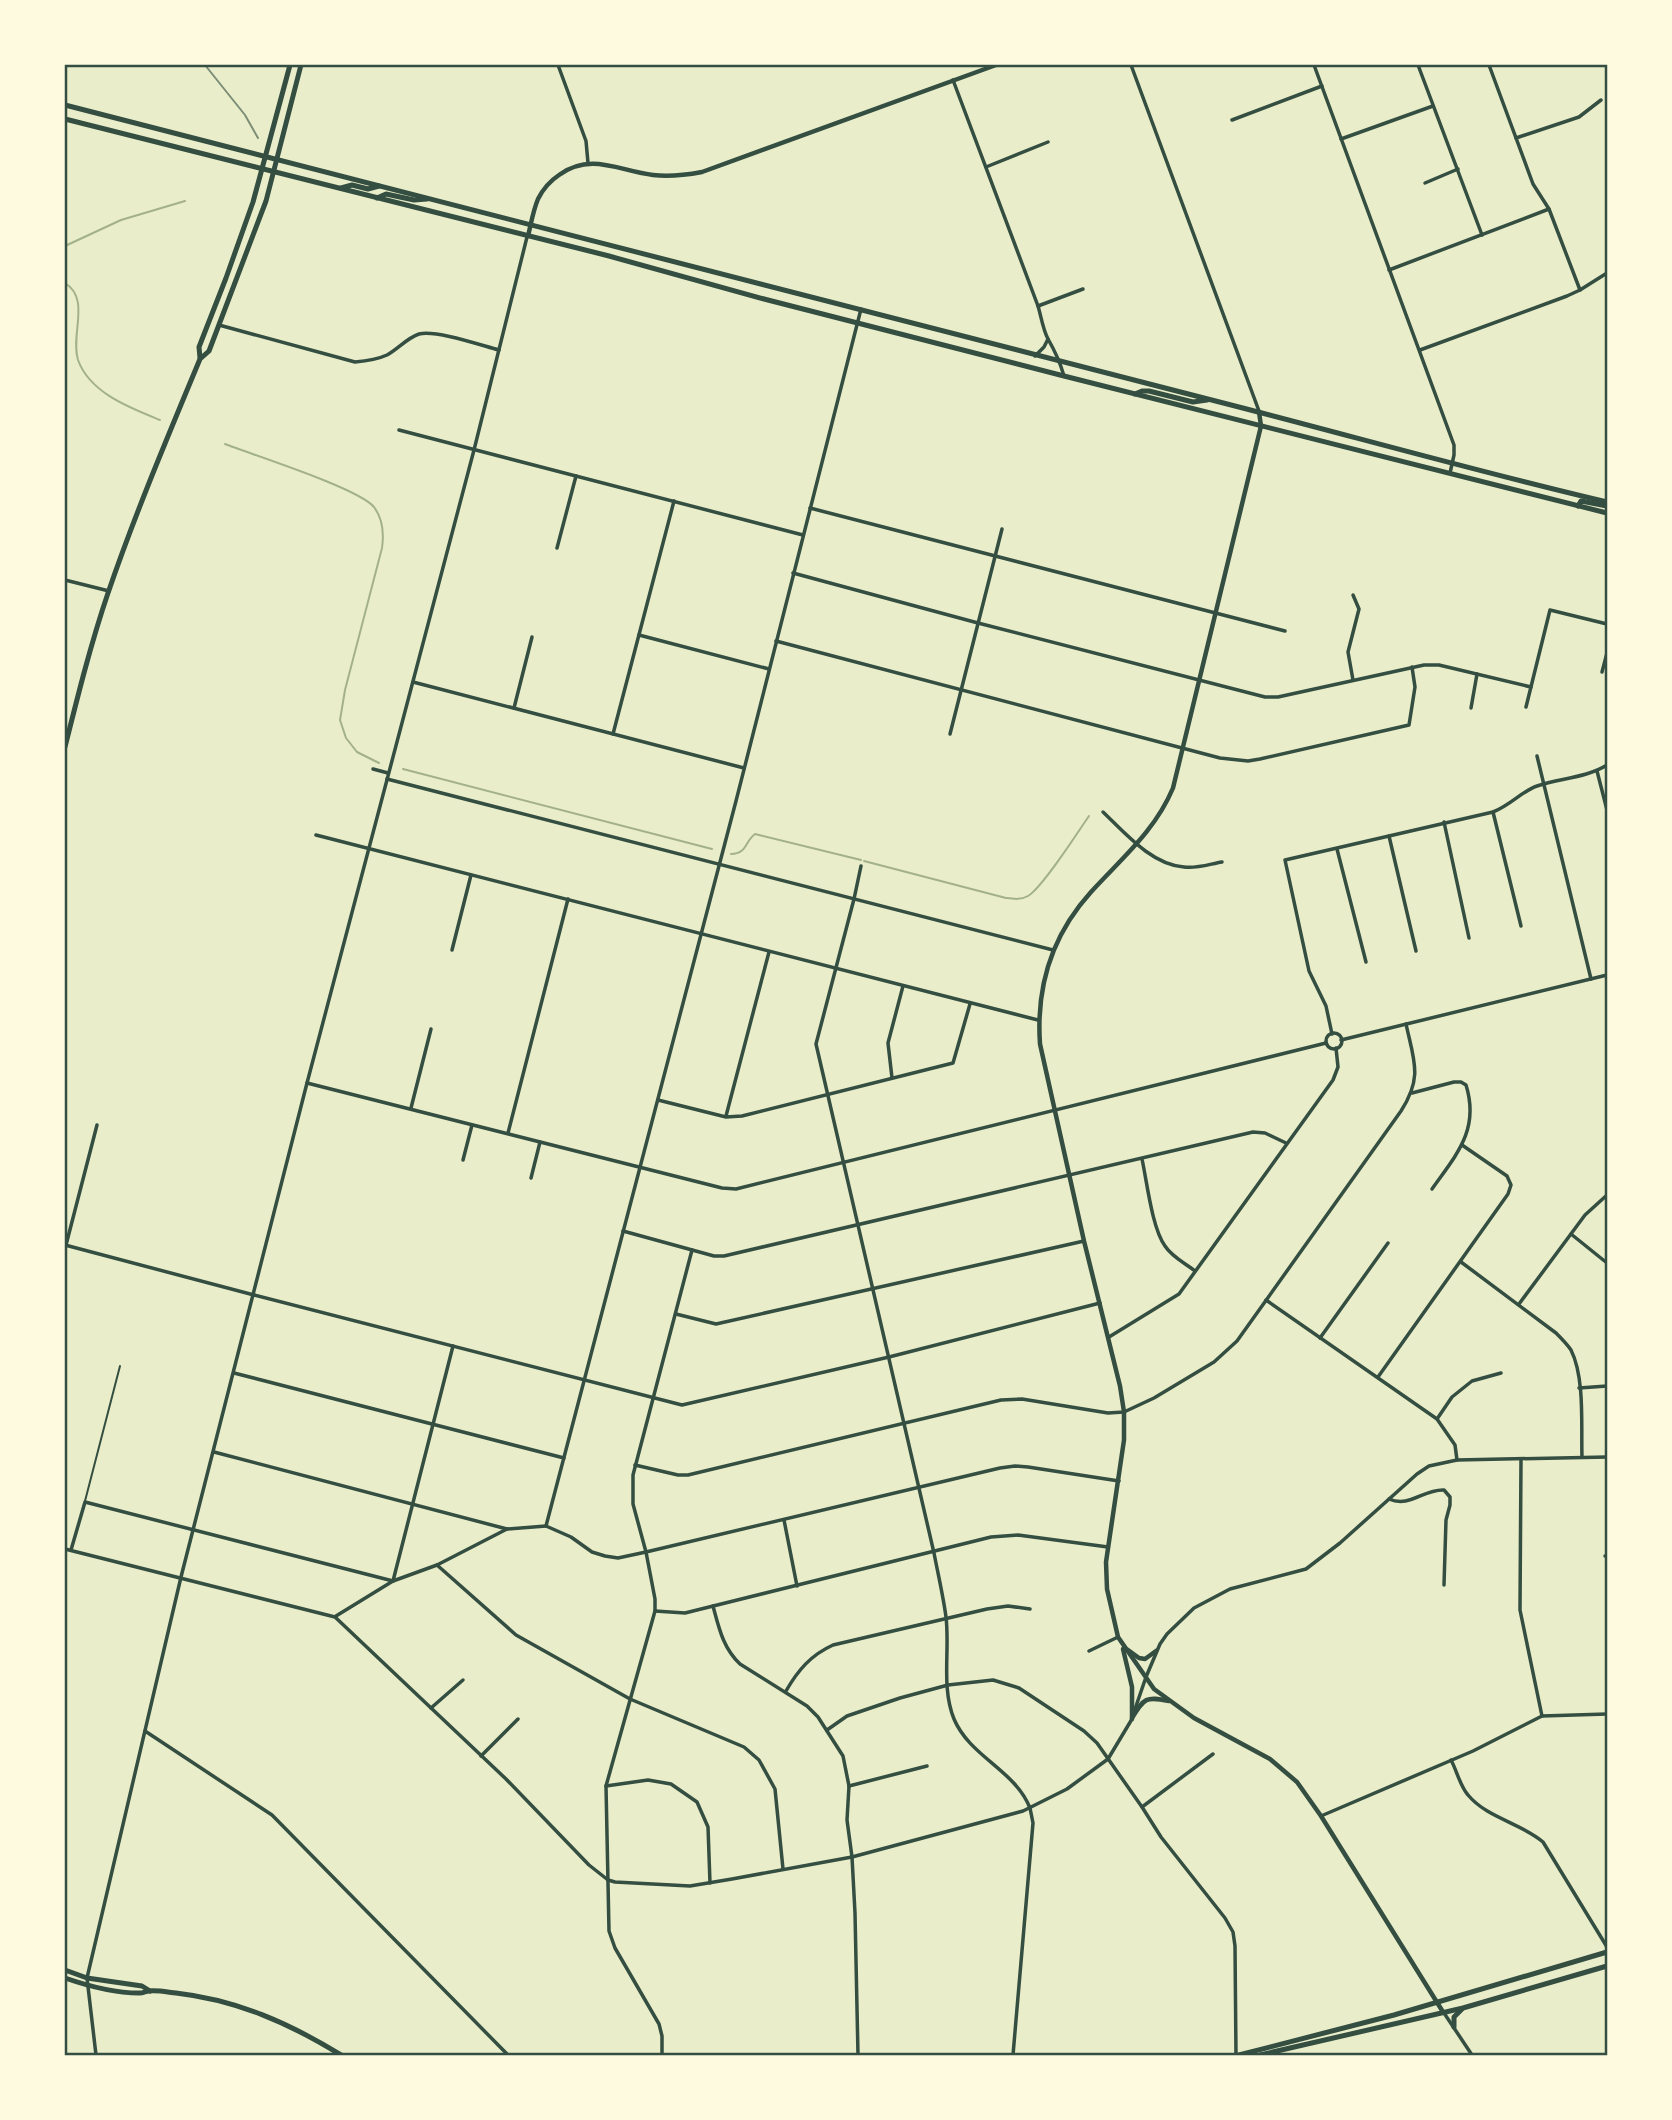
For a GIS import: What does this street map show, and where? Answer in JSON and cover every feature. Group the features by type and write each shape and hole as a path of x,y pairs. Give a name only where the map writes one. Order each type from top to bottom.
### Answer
{"main road":[{"path":"200,359 199,348 253,202 290,65"},
{"path":"65,743 109,592 164,447 200,359 209,351 262,214 301,65"},
{"path":"527,237 539,197 552,180 578,164 607,164 656,175 677,176 702,172 996,65"},
{"path":"65,105 692,265 1607,504"},
{"path":"65,119 1607,513"},
{"path":"338,188 352,185 372,189 379,186"},
{"path":"377,198 386,194 414,200 430,198"},
{"path":"688,278 692,265"},
{"path":"219,325 213,321 221,291"},
{"path":"1135,394 1149,391 1194,402 1210,400"},
{"path":"1132,1719 1132,1688 1107,1589 1108,1547 1124,1440 1124,1412 1054,1111 1040,1044 1038,1020 1045,975 1053,950 1066,925 1082,902 1138,844 1165,808 1173,788 1261,426 1259,412"},
{"path":"1578,506 1581,501 1607,504"},
{"path":"1120,1639 1154,1689 1170,1702 1270,1759 1297,1782 1443,2011"},
{"path":"1124,1648 1142,1659 1157,1651"},
{"path":"1132,1719 1141,1702 1148,1698 1170,1702"},
{"path":"1237,2055 1437,2003 1607,1952"},
{"path":"1260,2055 1463,2008 1607,1966"},
{"path":"65,1970 106,1989 141,1993 150,1991 227,2002 271,2017 341,2055"},
{"path":"65,1978 88,1981"},
{"path":"1454,2027 1454,2017 1463,2008"}],"street":[{"path":"558,65 586,141 588,163"},
{"path":"1132,65 1259,412"},
{"path":"1314,65 1454,445 1450,473"},
{"path":"1418,65 1482,234"},
{"path":"1489,65 1533,184 1549,209 1580,290"},
{"path":"953,80 1064,376"},
{"path":"1231,120 1322,86"},
{"path":"1516,138 1578,117 1601,100"},
{"path":"1341,139 1433,106"},
{"path":"986,167 1048,142"},
{"path":"1425,183 1458,169"},
{"path":"1389,270 1549,209"},
{"path":"96,2055 88,1981 181,1577 527,237"},
{"path":"1420,350 1580,290 1607,273"},
{"path":"1038,306 1083,289"},
{"path":"546,1526 861,309"},
{"path":"219,325 355,362 381,357 419,334 435,334 499,350"},
{"path":"1035,356 1048,339"},
{"path":"399,430 803,535"},
{"path":"557,548 576,476"},
{"path":"612,734 674,501"},
{"path":"810,508 1285,631"},
{"path":"950,734 1002,529"},
{"path":"793,573 1265,697 1278,698 1412,667 1439,665 1531,687"},
{"path":"65,580 109,592"},
{"path":"1353,595 1359,609 1348,652 1353,680"},
{"path":"1526,707 1550,610 1607,624"},
{"path":"638,635 769,669"},
{"path":"514,708 532,637"},
{"path":"776,641 1220,758 1248,761 1409,725 1415,687 1412,667"},
{"path":"1602,672 1607,653"},
{"path":"1471,708 1477,674"},
{"path":"413,682 744,768"},
{"path":"1537,756 1591,979"},
{"path":"1332,1034 1326,1006 1309,971 1285,860 1493,812 1505,807 1533,787 1597,771 1607,765"},
{"path":"373,769 388,776 718,864 1053,950"},
{"path":"1597,771 1607,810"},
{"path":"1103,812 1138,844 1165,863 1185,868 1222,862"},
{"path":"1493,812 1521,926"},
{"path":"1444,822 1469,938"},
{"path":"316,835 1038,1020"},
{"path":"1389,836 1416,951"},
{"path":"1337,849 1366,961"},
{"path":"861,866 816,1044 934,1553 946,1618 948,1685 955,1719 966,1738 996,1769 1012,1780 1030,1808 1033,1823 1013,2055"},
{"path":"452,950 471,875"},
{"path":"508,1133 568,899"},
{"path":"726,1117 769,952"},
{"path":"1341,1040 1607,975"},
{"path":"892,1078 888,1043 903,986"},
{"path":"658,1100 726,1117 742,1116 953,1063 971,1003"},
{"path":"635,1465 688,1475 1001,1400 1022,1399 1108,1413 1124,1412 1154,1398 1214,1362 1237,1341 1401,1111 1412,1093 1416,1073 1406,1024"},
{"path":"411,1108 431,1029"},
{"path":"1332,1034 1338,1034 1341,1040 1340,1046 1336,1048 1331,1048 1326,1043 1332,1034"},
{"path":"307,1083 639,1168 736,1189 1326,1043"},
{"path":"1108,1338 1179,1294 1336,1074 1336,1048"},
{"path":"1412,1093 1454,1082 1466,1085 1471,1121 1462,1145 1432,1189"},
{"path":"463,1160 472,1124"},
{"path":"97,1125 65,1245 682,1405 889,1357 1100,1303"},
{"path":"623,1231 724,1256 1253,1132 1265,1133 1286,1143"},
{"path":"531,1178 540,1142"},
{"path":"1378,1377 1508,1194 1511,1185 1507,1176 1462,1145"},
{"path":"1142,1159 1158,1233 1173,1255 1195,1271"},
{"path":"1519,1304 1588,1211 1607,1195"},
{"path":"1571,1234 1607,1263"},
{"path":"676,1314 716,1324 1084,1241"},
{"path":"1320,1338 1388,1243"},
{"path":"662,2055 660,2024 611,1939 608,1923 606,1786 655,1611 646,1552 633,1504 635,1465 692,1250"},
{"path":"1461,1262 1519,1304 1567,1345 1574,1359 1579,1388 1583,1457"},
{"path":"1266,1300 1437,1419 1455,1445 1457,1460"},
{"path":"393,1581 453,1346"},
{"path":"234,1373 564,1458"},
{"path":"1437,1419 1452,1397 1472,1381 1501,1373"},
{"path":"1579,1388 1607,1386"},
{"path":"214,1452 507,1529 546,1526 592,1552 618,1558 919,1486 1015,1466 1119,1481"},
{"path":"65,1549 335,1617 608,1880 690,1886 852,1857 1030,1808 1067,1789 1108,1759 1132,1719 1157,1651 1167,1634 1194,1608 1230,1589 1306,1569 1429,1466 1457,1460 1607,1457"},
{"path":"1521,1459 1520,1610 1542,1716"},
{"path":"1389,1499 1398,1503 1405,1502 1440,1489 1450,1497 1446,1520 1444,1584"},
{"path":"71,1550 85,1502 393,1581"},
{"path":"784,1520 797,1586"},
{"path":"335,1617 393,1581 437,1565 507,1529"},
{"path":"655,1611 685,1613 991,1537 1017,1535 1108,1547"},
{"path":"437,1565 516,1635 630,1699 744,1746 760,1760 775,1789 783,1869"},
{"path":"713,1606 722,1639 733,1657 807,1706 827,1730 843,1756 849,1786 847,1820 852,1857 858,2055"},
{"path":"786,1691 794,1676 825,1648 946,1618 1008,1606 1030,1609"},
{"path":"1089,1651 1120,1639"},
{"path":"431,1708 463,1680"},
{"path":"827,1730 848,1716 900,1698 948,1685 993,1680 1019,1688 1084,1731 1097,1743 1161,1837 1233,1932 1237,2055"},
{"path":"1321,1816 1451,1760 1542,1716 1607,1714"},
{"path":"481,1756 519,1719"},
{"path":"145,1731 272,1815 508,2055"},
{"path":"1142,1807 1213,1754"},
{"path":"1451,1760 1465,1791 1474,1801 1534,1834 1543,1842 1607,1947"},
{"path":"849,1786 927,1766"},
{"path":"606,1786 648,1780 671,1784 697,1802 708,1828 710,1883"},
{"path":"1443,2011 1472,2055"}],"lane":[{"path":"85,1502 120,1366"}],"waterway":[{"path":"65,246 121,220 185,201"},
{"path":"65,283 77,298 76,350 84,372 112,398 160,420"},
{"path":"225,444 348,491 374,507 379,516 382,548 345,690 340,720 346,738 357,752 379,763"},
{"path":"403,769 712,849"},
{"path":"864,861 1006,898 1023,898 1042,882 1089,816"},
{"path":"731,854 743,850 755,834 861,860"}],"railway":[{"path":"205,65 245,115 258,138"}]}
